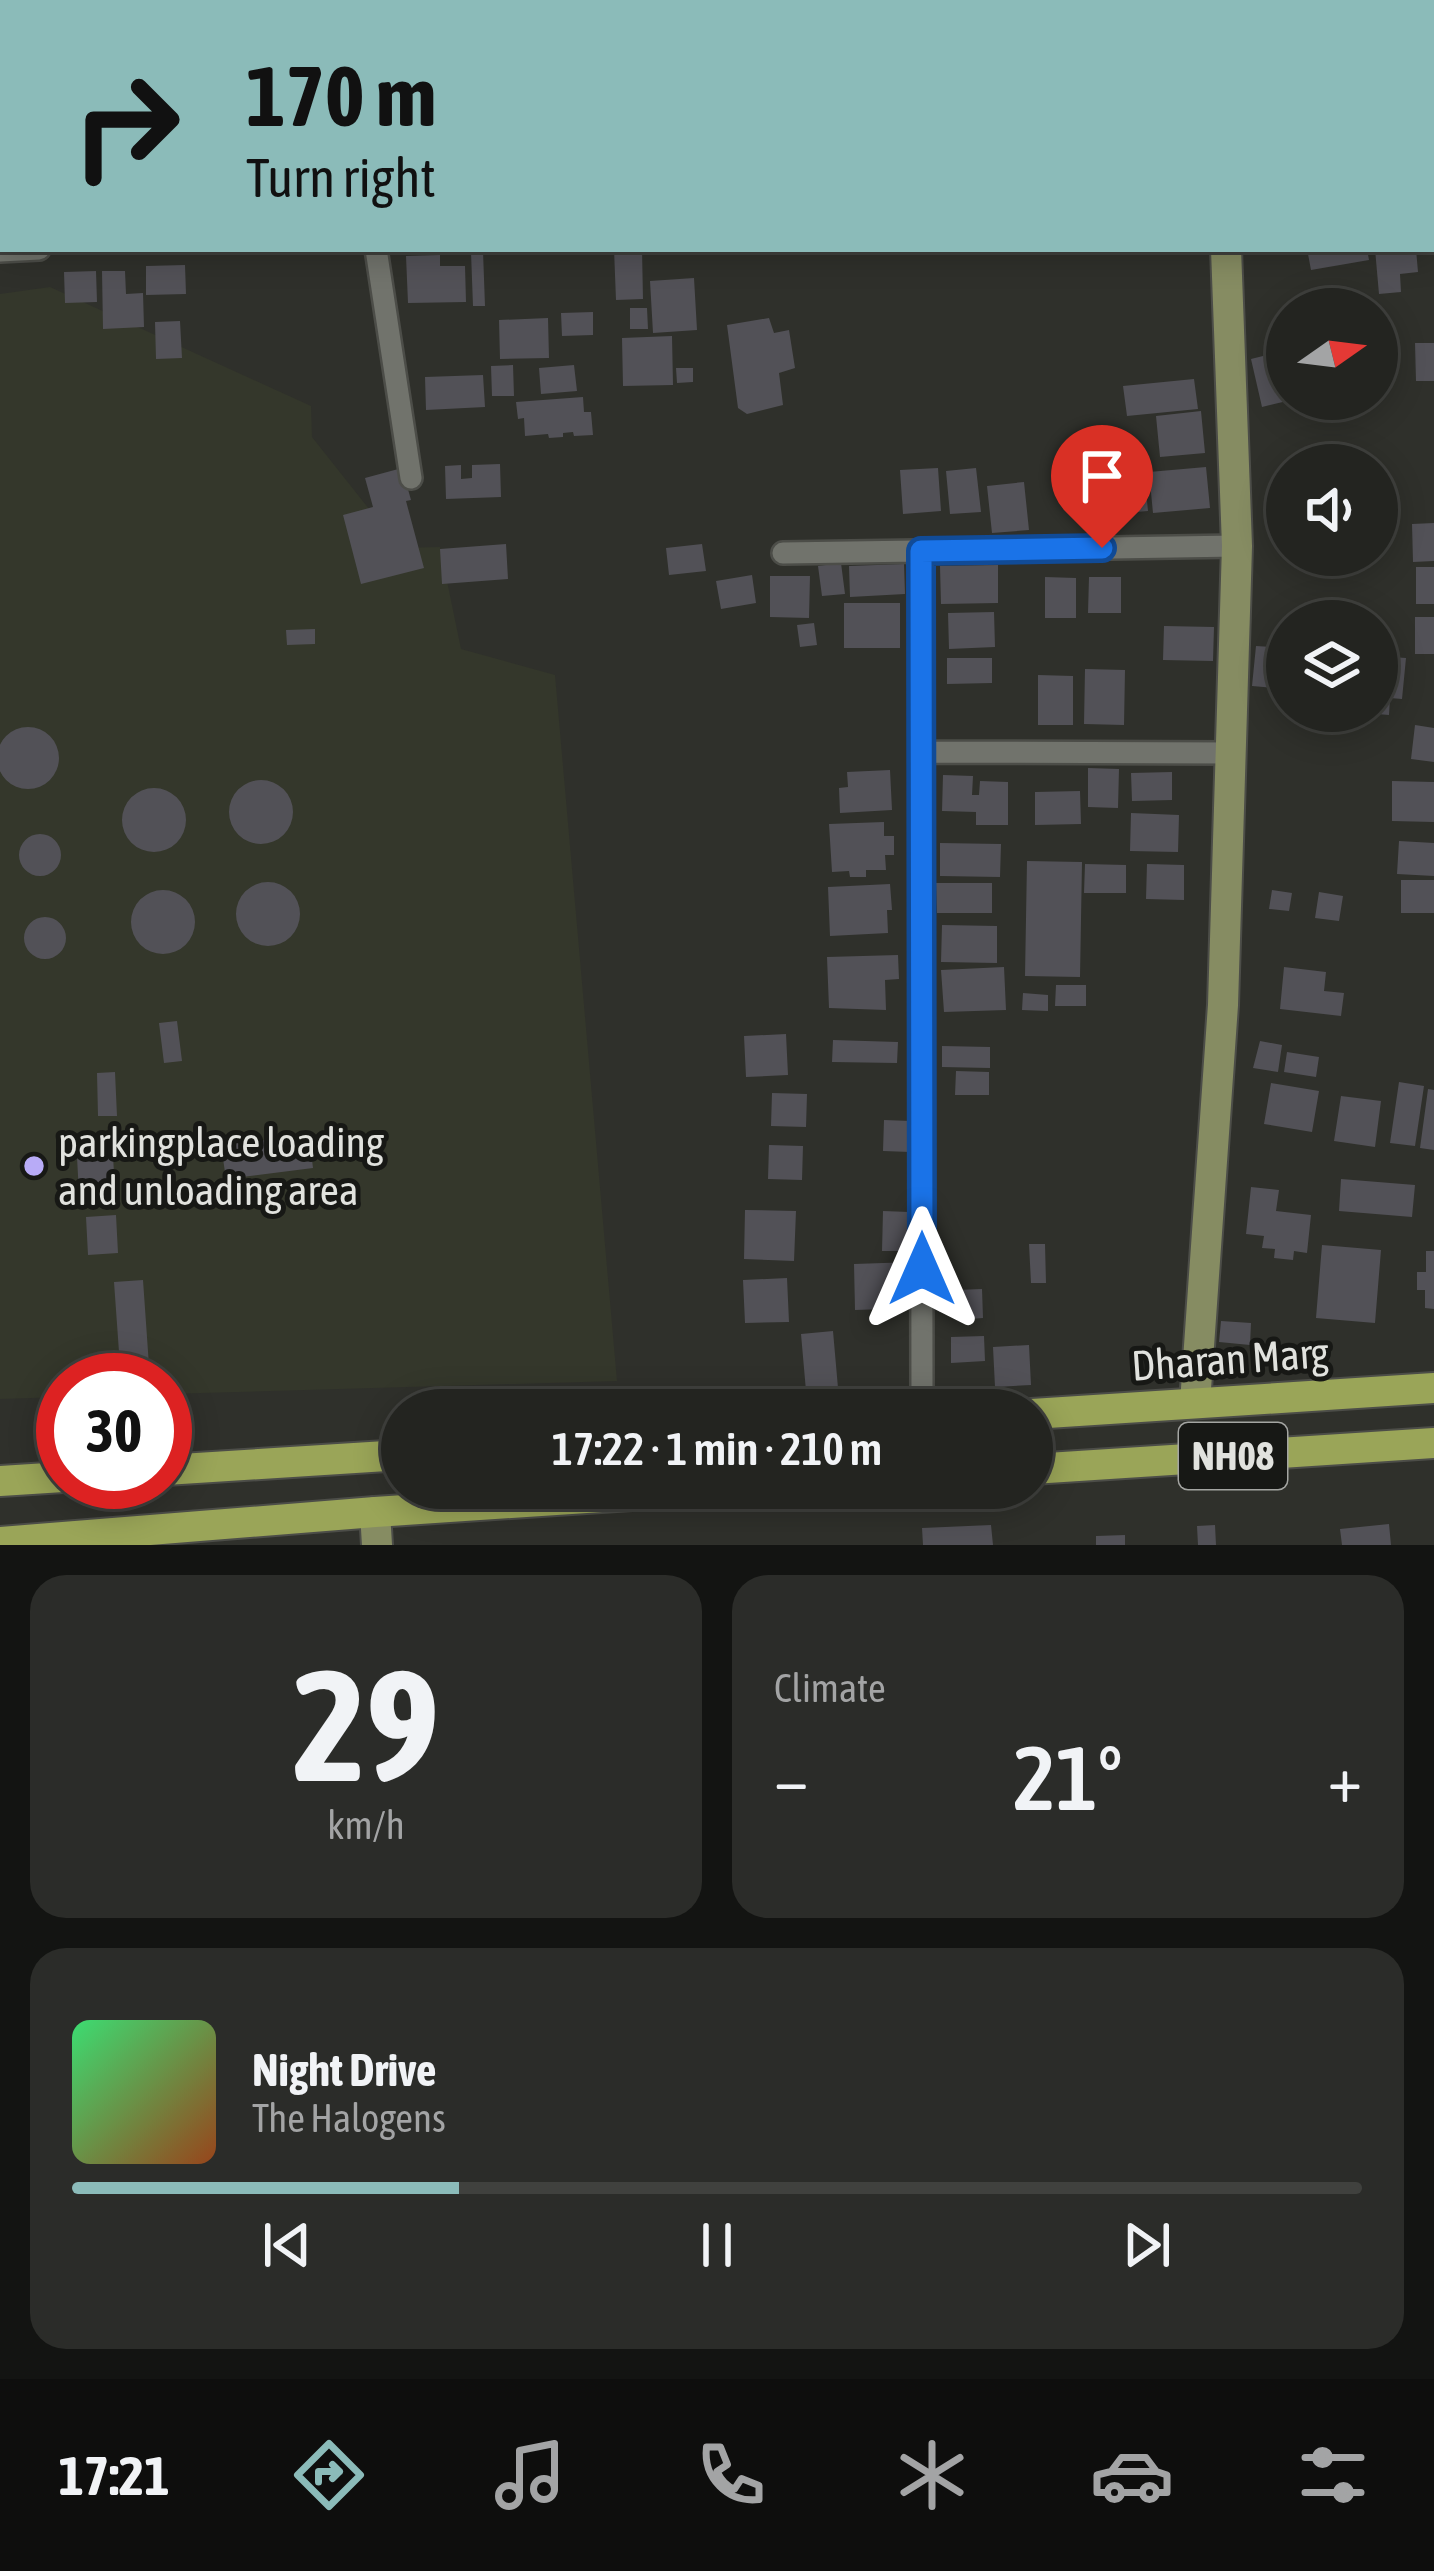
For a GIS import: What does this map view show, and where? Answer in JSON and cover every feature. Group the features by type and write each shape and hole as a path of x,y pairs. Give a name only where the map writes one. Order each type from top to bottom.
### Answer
{"main road":[{"name":"Dharan Marg","path":"1053,1413 1434,1388"},
{"name":"NH08","path":"1053,1468 1434,1443"},
{"path":"192,1468 381,1456"},
{"path":"0,1481 36,1479"},
{"path":"0,1542 406,1509"}],"street":[{"path":"376,252 411,478"},
{"path":"1196,1403 1223,1006 1237,546 1226,252"},
{"path":"783,553 1237,546"},
{"path":"921,551 922,1389"},
{"path":"922,752 1231,753"},
{"path":"374,1511 377,1545"}],"shaded area":[{"path":"50,287 311,406 312,437 400,548 440,547 461,649 555,675 617,1381 192,1393 192,1353 36,1353 36,1398 0,1399 0,294"}],"building":[{"path":"471,252 483,252 485,306 473,306"},
{"path":"614,252 642,252 643,299 616,300"},
{"path":"1368,252 1369,260 1311,270 1308,254"},
{"path":"1375,252 1416,252 1418,272 1400,274 1401,292 1378,288"},
{"path":"440,255 440,266 465,266 466,302 408,303 406,256"},
{"path":"185,265 186,294 146,295 146,266"},
{"path":"96,271 97,302 65,303 64,272"},
{"path":"102,271 125,271 126,294 143,293 144,327 103,329"},
{"path":"694,278 697,330 653,333 650,281"},
{"path":"630,308 647,308 648,329 630,329"},
{"path":"593,312 593,335 562,336 561,313"},
{"path":"548,318 549,358 500,359 499,320"},
{"path":"769,318 774,333 789,330 795,368 779,373 783,405 747,414 738,408 727,325"},
{"path":"180,321 182,358 156,359 155,322"},
{"path":"672,336 673,385 623,386 622,338"},
{"path":"1415,343 1434,343 1434,381 1416,381"},
{"path":"1266,355 1266,406 1262,407 1251,359"},
{"path":"513,365 514,396 492,396 491,366"},
{"path":"574,365 577,391 541,394 539,368"},
{"path":"676,368 693,368 693,382 677,383"},
{"path":"483,375 485,407 426,410 425,377"},
{"path":"1194,379 1198,409 1127,416 1123,386"},
{"path":"583,397 584,412 591,412 593,435 525,436 524,418 518,419 516,402"},
{"path":"1201,411 1205,453 1160,457 1156,416"},
{"path":"1143,459 1148,511 1113,514 1108,462"},
{"path":"500,464 501,497 446,499 445,466 461,465 461,479 472,478 472,465"},
{"path":"1206,467 1210,508 1153,513 1149,472"},
{"path":"402,468 424,568 361,584 343,515 373,507 365,478"},
{"path":"938,468 941,511 903,514 900,470"},
{"path":"976,468 981,512 950,514 946,471"},
{"path":"1024,482 1029,530 992,533 987,486"},
{"path":"1434,523 1434,561 1413,562 1412,524"},
{"path":"506,544 508,579 442,584 440,549"},
{"path":"702,544 706,571 669,575 666,548"},
{"path":"841,563 845,594 822,596 818,566"},
{"path":"904,564 905,594 850,597 849,566"},
{"path":"998,565 998,603 941,604 940,566"},
{"path":"1416,567 1434,567 1434,604 1416,604"},
{"path":"752,575 756,603 721,609 716,581"},
{"path":"770,576 810,576 809,618 770,617"},
{"path":"1045,577 1076,578 1076,618 1045,618"},
{"path":"1089,577 1121,577 1121,613 1088,613"},
{"path":"844,603 900,603 900,648 844,648"},
{"path":"994,612 995,647 949,649 948,613"},
{"path":"1415,617 1434,617 1434,654 1415,654"},
{"path":"814,623 817,645 800,647 797,625"},
{"path":"1164,626 1214,627 1213,661 1163,660"},
{"path":"315,629 315,644 287,645 286,630"},
{"path":"1256,646 1266,647 1266,687 1252,686"},
{"path":"1398,657 1406,658 1402,699 1398,699"},
{"path":"947,658 992,658 992,683 947,684"},
{"path":"1085,669 1125,670 1124,725 1084,724"},
{"path":"1038,675 1073,676 1073,725 1038,725"},
{"path":"1415,725 1434,728 1434,762 1411,759"},
{"path":"16,729 40,729 57,746 57,770 40,787 16,787 -1,770 -1,746"},
{"path":"1088,768 1119,769 1118,808 1088,807"},
{"path":"890,770 892,810 840,813 839,788 848,787 847,772"},
{"path":"1172,772 1172,800 1132,801 1131,773"},
{"path":"943,775 973,776 972,795 979,795 980,781 1008,782 1008,825 976,825 976,812 942,811"},
{"path":"261,780 284,789 293,812 284,835 261,844 238,835 229,812 238,789"},
{"path":"1392,781 1434,782 1434,822 1392,821"},
{"path":"154,788 177,797 186,820 177,843 154,852 131,843 122,820 131,797"},
{"path":"1080,791 1081,824 1035,825 1035,792"},
{"path":"1131,813 1179,815 1178,852 1130,851"},
{"path":"884,822 884,836 894,836 894,855 885,855 886,870 866,870 866,877 832,872 829,824"},
{"path":"40,834 55,840 61,855 55,870 40,876 25,870 19,855 25,840"},
{"path":"1399,841 1434,843 1434,876 1397,874"},
{"path":"940,843 1001,844 1000,877 940,876"},
{"path":"1027,861 1082,862 1080,977 1025,976"},
{"path":"1085,864 1126,865 1126,893 1084,893"},
{"path":"1147,864 1184,865 1184,900 1146,899"},
{"path":"1401,880 1434,880 1434,913 1401,913"},
{"path":"268,882 291,891 300,914 291,937 268,946 245,937 236,914 245,891"},
{"path":"936,883 992,883 992,913 937,913"},
{"path":"890,884 888,933 830,936 828,887"},
{"path":"163,890 186,899 195,922 186,945 163,954 140,945 131,922 140,899"},
{"path":"1272,890 1292,893 1289,911 1269,909"},
{"path":"1319,892 1343,896 1339,921 1315,918"},
{"path":"45,917 60,923 66,938 60,953 45,959 30,953 24,938 30,923"},
{"path":"942,925 997,926 997,963 941,962"},
{"path":"898,955 899,979 885,980 886,1010 829,1008 827,957"},
{"path":"1004,967 1006,1010 944,1012 941,970"},
{"path":"1284,967 1326,972 1324,991 1344,993 1341,1016 1280,1009"},
{"path":"1056,985 1086,985 1086,1006 1055,1006"},
{"path":"1023,993 1048,995 1048,1011 1022,1010"},
{"path":"177,1021 182,1061 164,1063 159,1023"},
{"path":"786,1034 788,1075 746,1077 744,1036"},
{"path":"833,1040 898,1042 897,1063 832,1062"},
{"path":"1260,1041 1282,1045 1278,1072 1253,1068"},
{"path":"942,1046 990,1047 990,1068 942,1067"},
{"path":"1287,1052 1319,1057 1316,1077 1284,1072"},
{"path":"956,1071 989,1072 989,1095 955,1095"},
{"path":"115,1072 117,1116 98,1116 97,1073"},
{"path":"1399,1082 1424,1086 1415,1146 1390,1143"},
{"path":"1271,1083 1319,1091 1312,1132 1264,1124"},
{"path":"1428,1089 1434,1090 1434,1150 1420,1148"},
{"path":"772,1093 807,1094 806,1127 771,1126"},
{"path":"1341,1096 1381,1101 1375,1147 1334,1141"},
{"path":"884,1120 911,1121 910,1152 883,1151"},
{"path":"278,1134 279,1139 309,1135 313,1168 226,1179 221,1145 267,1140 266,1135"},
{"path":"769,1145 803,1146 802,1180 768,1179"},
{"path":"113,1155 115,1192 79,1194 77,1157"},
{"path":"1341,1179 1415,1185 1412,1217 1339,1211"},
{"path":"1251,1187 1279,1190 1276,1211 1311,1215 1307,1253 1294,1251 1293,1260 1274,1258 1275,1249 1262,1248 1264,1236 1246,1234"},
{"path":"745,1210 796,1211 794,1261 744,1259"},
{"path":"883,1211 909,1212 907,1251 882,1251"},
{"path":"116,1215 118,1253 88,1255 86,1217"},
{"path":"1029,1244 1045,1244 1046,1283 1031,1283"},
{"path":"1322,1245 1381,1250 1375,1323 1316,1318"},
{"path":"1426,1251 1434,1251 1434,1309 1425,1308 1425,1290 1417,1290 1417,1272 1426,1272"},
{"path":"913,1262 915,1308 855,1310 854,1264"},
{"path":"952,1269 954,1312 939,1312 937,1270"},
{"path":"787,1278 789,1322 745,1323 743,1280"},
{"path":"143,1280 148,1353 106,1353 119,1352 114,1282"},
{"path":"982,1289 983,1318 956,1320 954,1290"},
{"path":"1221,1321 1251,1323 1250,1345 1219,1342"},
{"path":"833,1331 838,1388 806,1389 801,1334"},
{"path":"984,1336 985,1361 951,1363 951,1337"},
{"path":"1029,1345 1031,1385 995,1387 993,1347"},
{"path":"1389,1524 1391,1545 1342,1545 1340,1529"},
{"path":"991,1525 993,1545 923,1545 922,1528"},
{"path":"1215,1525 1216,1545 1198,1545 1197,1526"},
{"path":"1125,1535 1125,1545 1096,1545 1096,1536"}],"place":[{"name":"parkingplace loading and unloading area","path":"34,1166"}],"route":[{"path":"922,1269 921,551 1102,548"}]}
